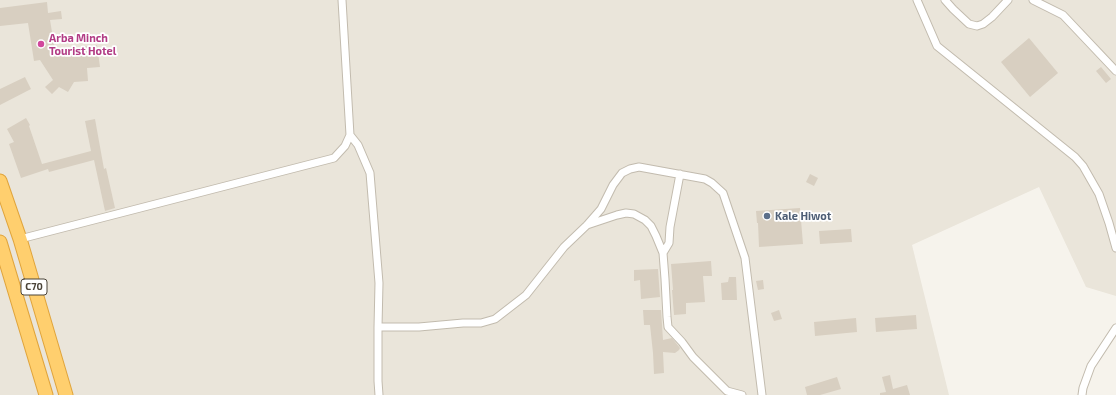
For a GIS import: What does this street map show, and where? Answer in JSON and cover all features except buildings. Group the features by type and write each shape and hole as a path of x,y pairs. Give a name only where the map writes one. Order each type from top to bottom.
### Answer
{"highway":[{"name":"C70","path":"0,181 20,239 66,395"},
{"name":"C70","path":"0,242 46,395"}],"street":[{"path":"20,239 334,158 345,146 350,135 342,0"},
{"path":"917,0 936,46 1075,157 1083,166 1099,194 1116,248"},
{"path":"945,0 969,24 977,26 983,24 992,17 1008,0"},
{"path":"1032,0 1063,15 1116,71"},
{"path":"350,135 358,144 370,173 379,283 379,395"},
{"path":"378,327 419,327 481,323 495,319 526,295 564,247 601,209 613,185 622,173 639,167 680,174 704,179 712,183 723,193 745,258 762,395"},
{"path":"663,253 669,243 670,227 680,174"},
{"path":"587,225 617,215 634,214 645,220 651,226 663,253 666,278 666,317 668,327 693,357 727,391 742,395"},
{"path":"1082,395 1091,366 1116,328"}],"shaded area":[{"path":"0,0 1116,0 1116,296 1086,287 1039,187 912,245 949,395 0,395"}],"place":[{"name":"Arba Minch Tourist Hotel","path":"41,44"},
{"name":"Kale Hiwot","path":"767,216"}]}
